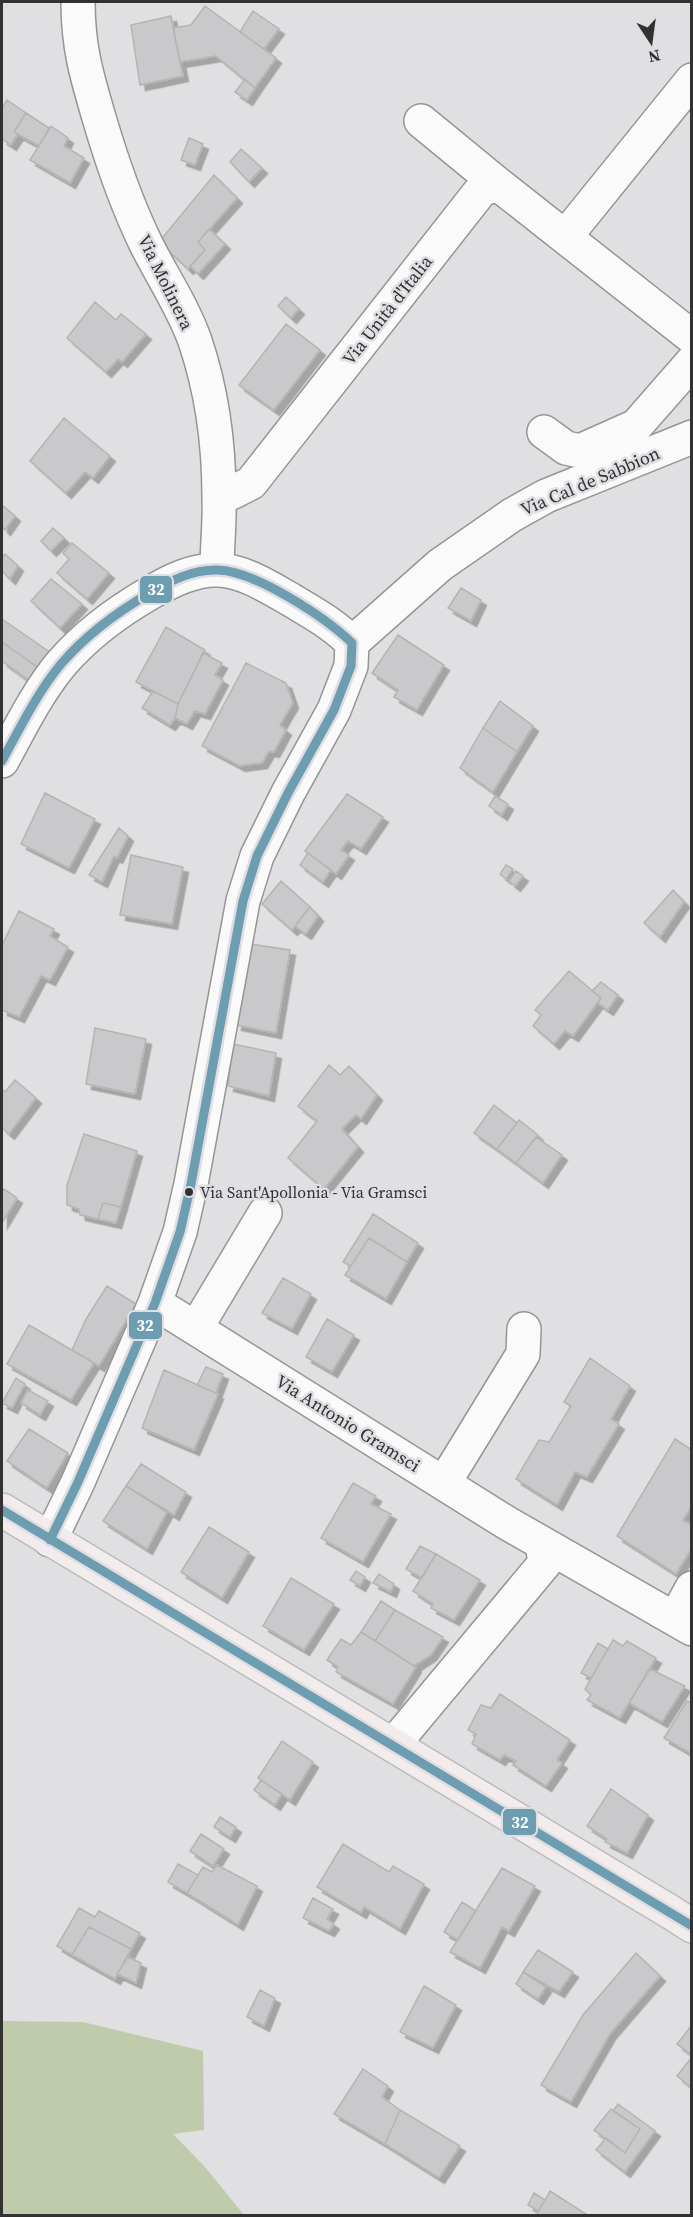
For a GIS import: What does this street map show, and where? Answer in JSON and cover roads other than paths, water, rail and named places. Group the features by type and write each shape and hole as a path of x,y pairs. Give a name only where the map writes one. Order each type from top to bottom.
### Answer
{"main road":[{"path":"2,1510 692,1926"}],"street":[{"name":"Via Molinera","path":"78,2 78,34 86,76 117,179 146,244 174,295 194,340 210,390 217,442 219,499 217,570"},
{"path":"565,237 692,80"},
{"path":"421,121 692,337"},
{"name":"Via Unità d'Italia","path":"219,499 251,483 482,189 499,185"},
{"path":"544,432 566,448 580,451 636,426 692,362"},
{"name":"Via Cal de Sabbion","path":"352,643 440,566 512,515 546,496 692,437"},
{"path":"2,761 39,695 60,666 80,644 134,602 166,584 191,574 217,570 241,574 338,628 352,643 351,666 334,710 288,793 257,856 243,901 180,1233 155,1303 78,1482 50,1540"},
{"path":"196,1328 265,1213"},
{"name":"Via Antonio Gramsci","path":"155,1303 542,1543 683,1624"},
{"path":"444,1483 523,1354 524,1329"},
{"path":"393,1745 545,1563 542,1543"},
{"path":"683,1624 692,1588"}],"place":[{"name":"Via Sant'Apollonia - Via Gramsci","path":"189,1192"}]}
